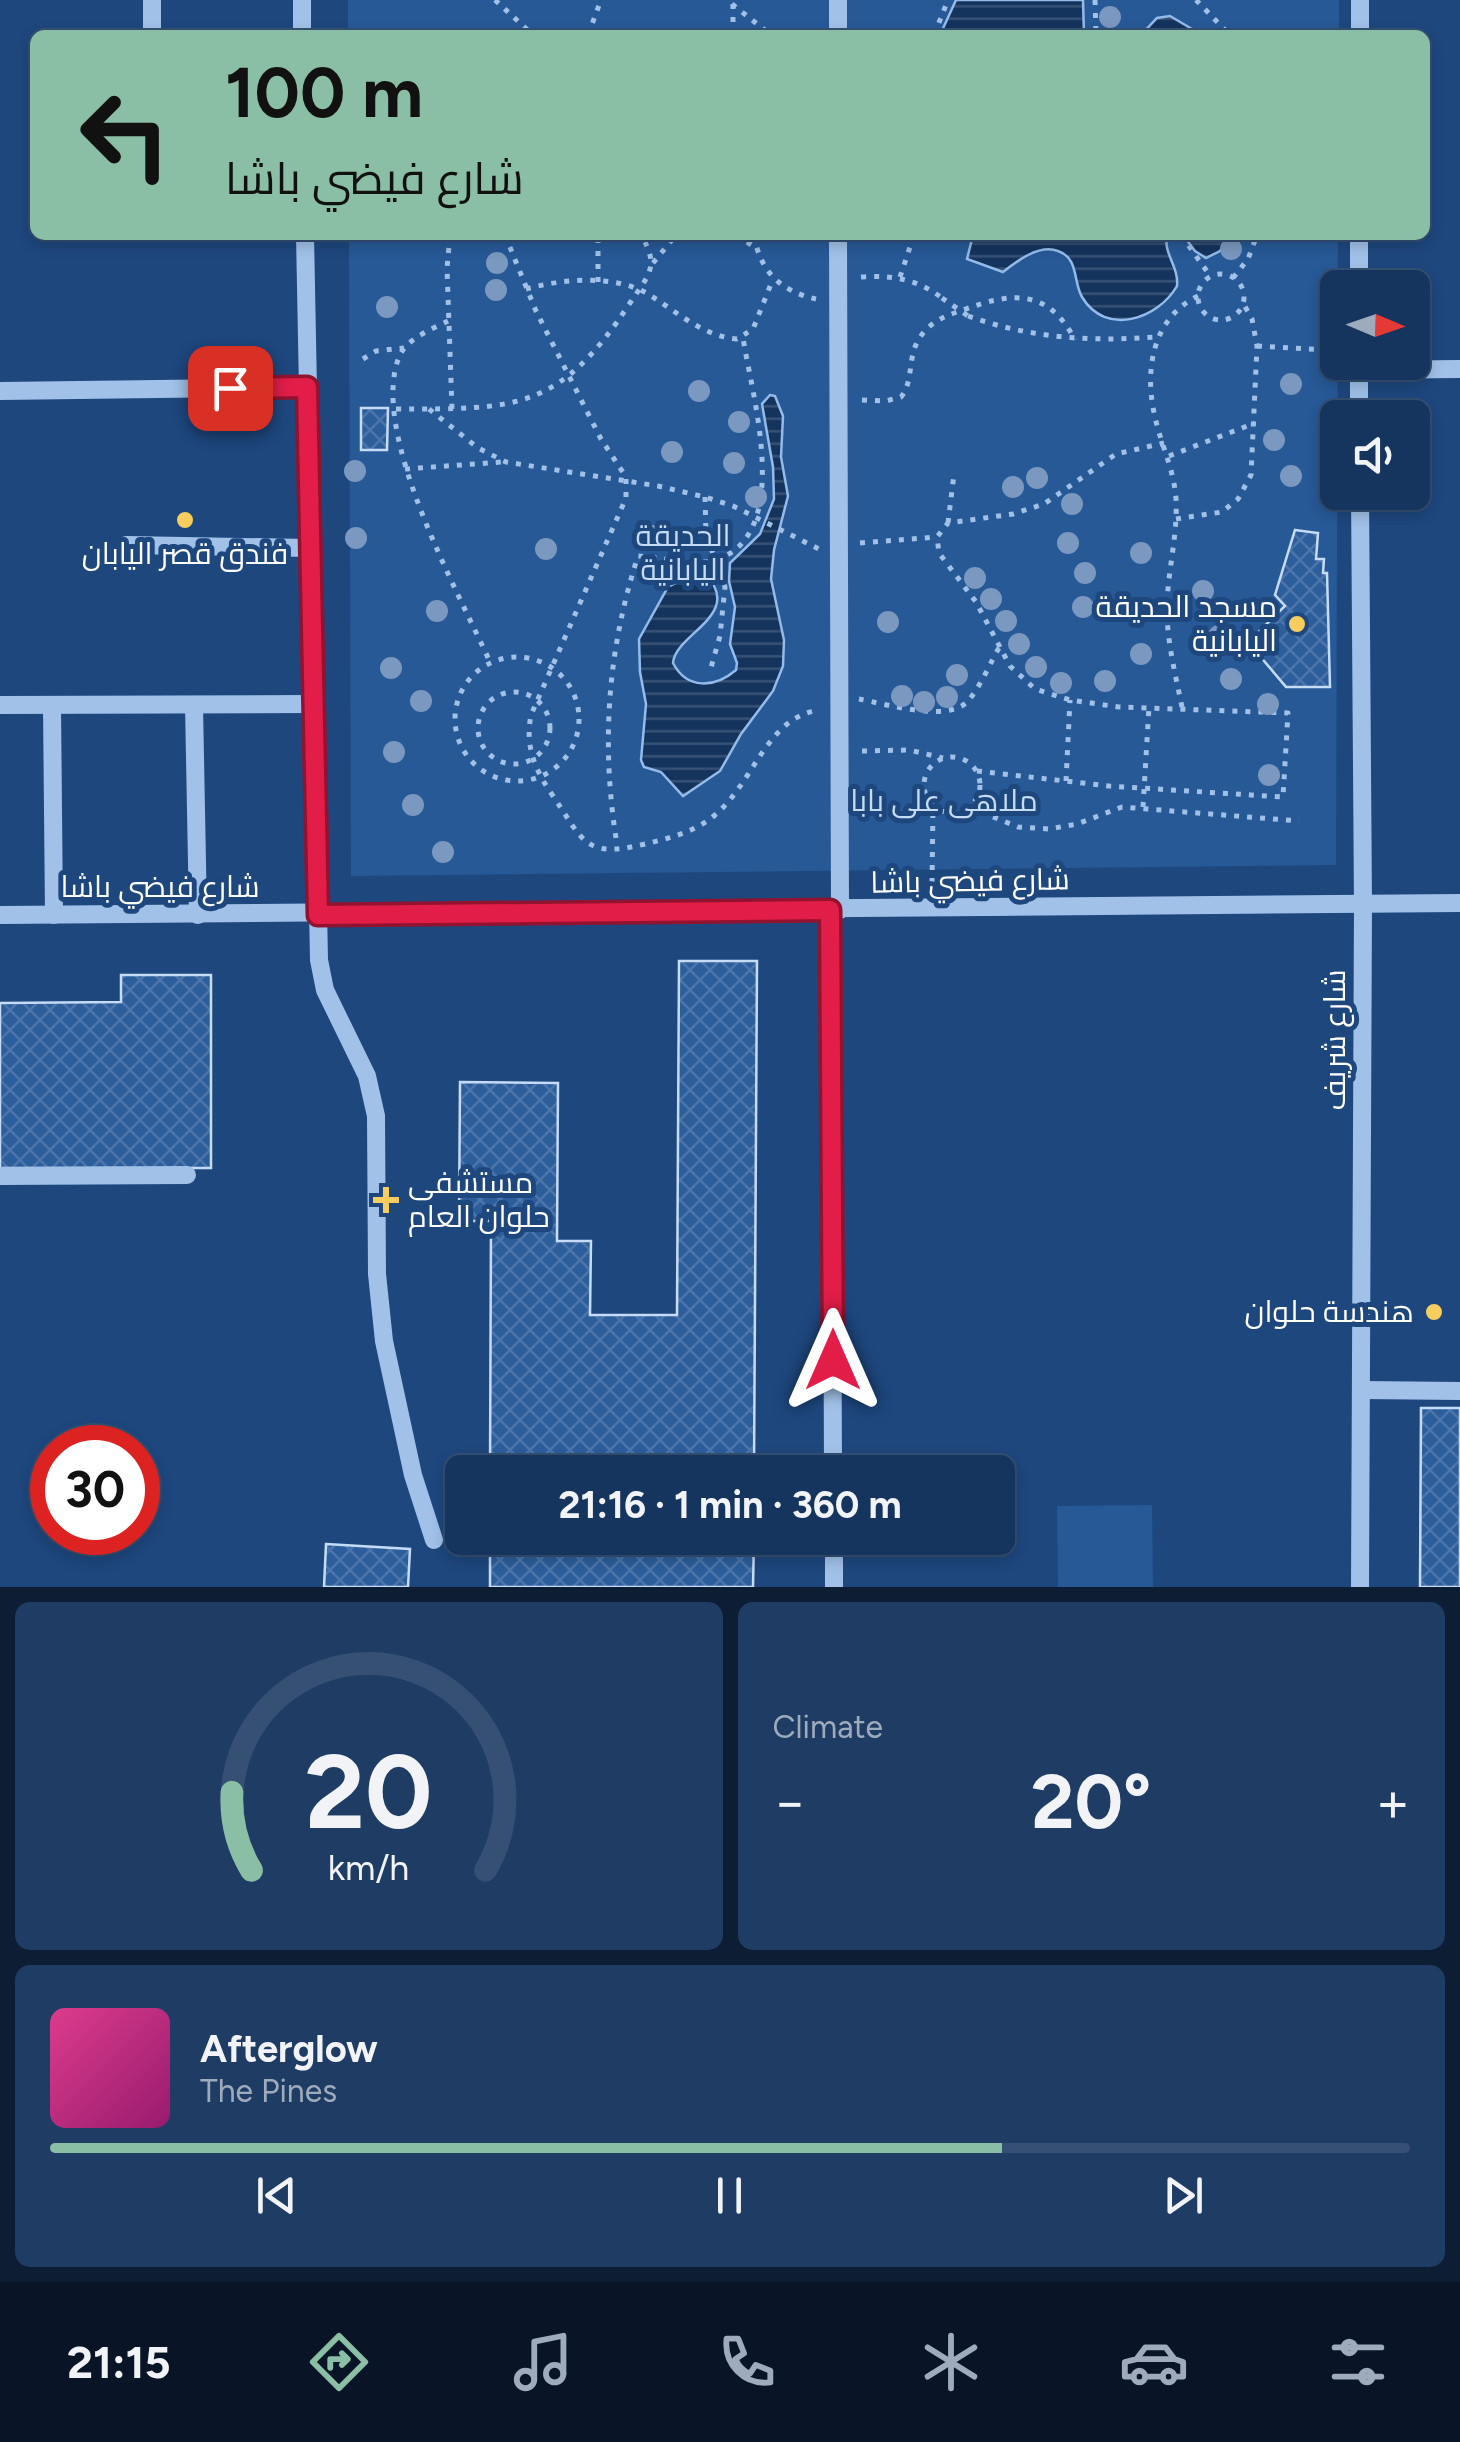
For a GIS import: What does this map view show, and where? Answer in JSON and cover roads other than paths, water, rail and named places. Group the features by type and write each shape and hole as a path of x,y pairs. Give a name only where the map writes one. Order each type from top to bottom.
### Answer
{"street":[{"path":"152,0 152,30"},
{"path":"302,0 302,30"},
{"path":"838,0 838,30"},
{"path":"1360,0 1360,30"},
{"path":"305,240 312,704 324,990 368,1076 376,1116 376,1274 384,1342 409,1458 434,1540"},
{"path":"833,1455 840,751 838,240"},
{"path":"1359,240 1359,270"},
{"path":"1430,367 1460,368"},
{"path":"0,391 307,387"},
{"name":"شارع شريف","path":"1360,510 1360,1587"},
{"path":"126,545 309,548"},
{"path":"0,705 312,704"},
{"path":"52,705 54,915"},
{"path":"194,706 198,915"},
{"name":"شارع فيضي باشا","path":"0,915 1460,903"},
{"path":"0,1176 187,1175"},
{"path":"1361,1390 1460,1391"},
{"path":"834,1555 834,1587"}],"place":[{"name":"فندق قصر اليابان","path":"185,520"},
{"name":"مسجد الحديقة اليابانية","path":"1297,624"},
{"name":"مستشفى حلوان العام","path":"386,1200"},
{"name":"هندسة حلوان","path":"1434,1312"}],"park label":[{"name":"الحديقة اليابانية","path":"683,553"},
{"name":"ملاهى على بابا","path":"944,801"}]}
